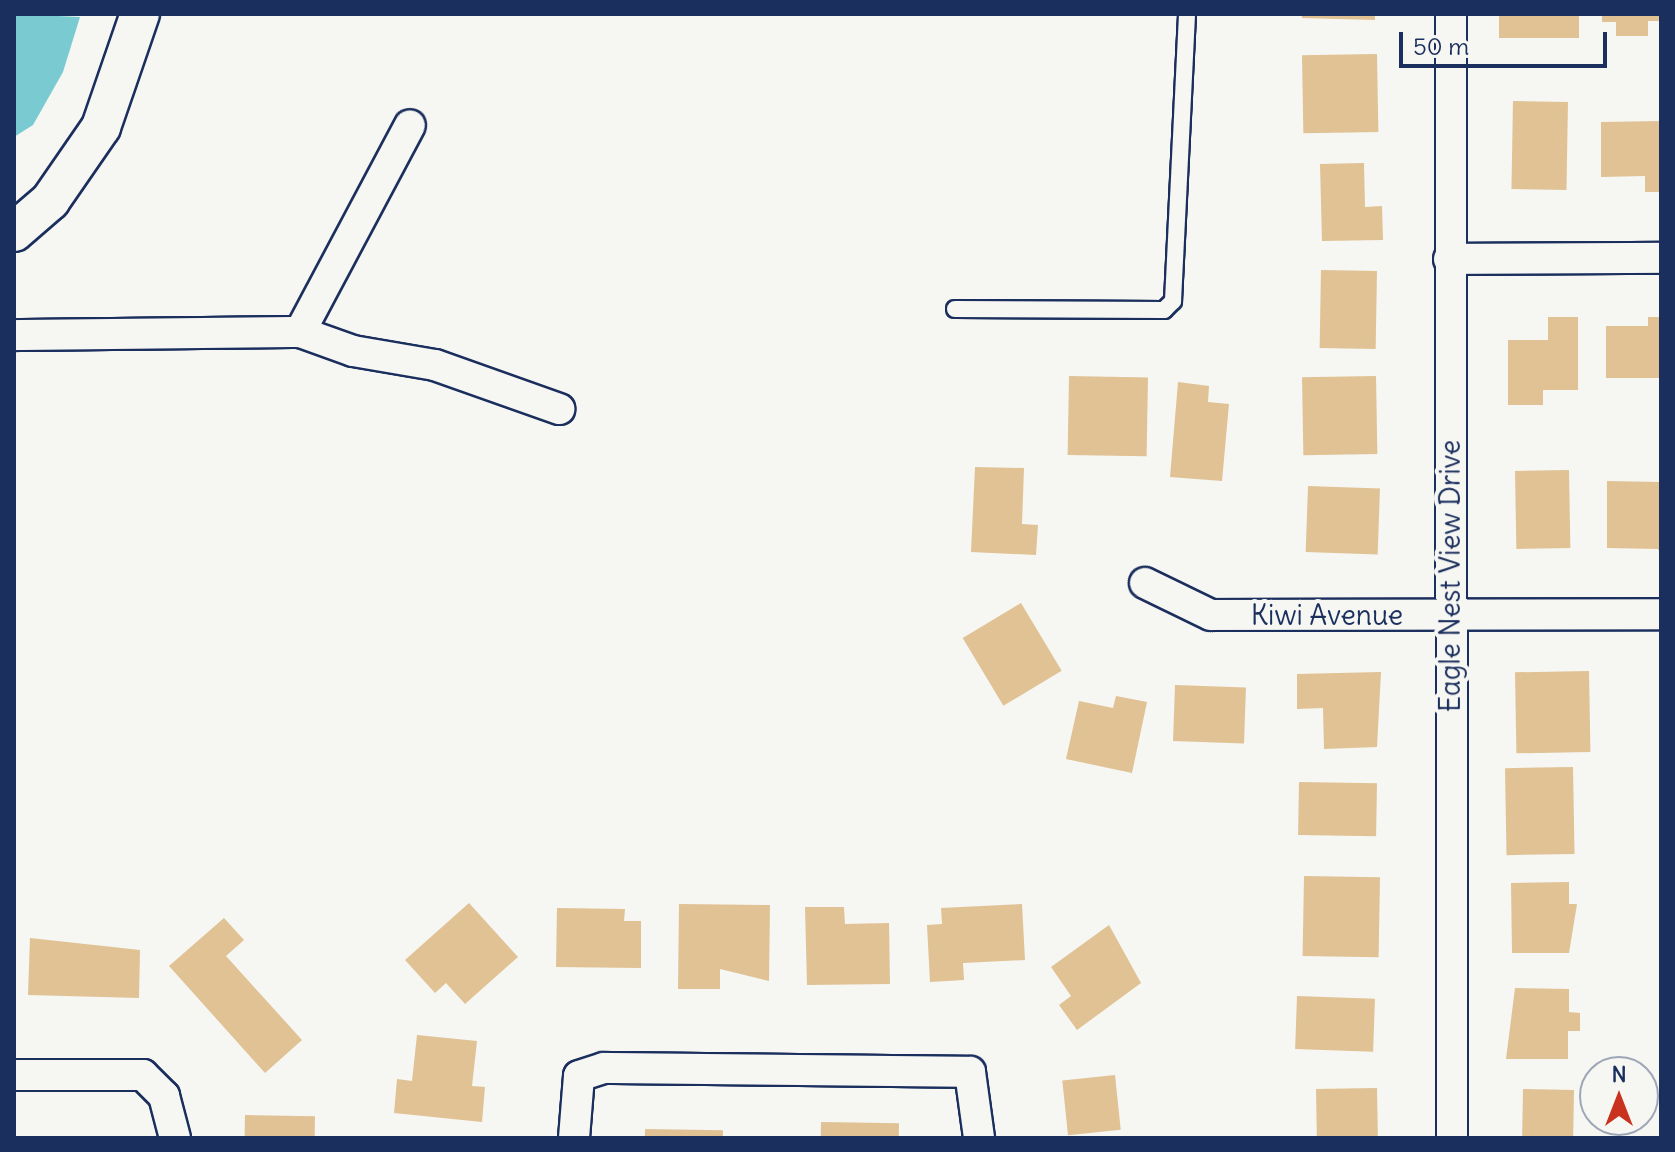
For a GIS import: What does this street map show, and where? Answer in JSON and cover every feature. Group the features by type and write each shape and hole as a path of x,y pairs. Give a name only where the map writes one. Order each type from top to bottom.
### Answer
{"street":[{"path":"14,232 50,201 101,127 140,14"},
{"name":"Eagle Nest View Drive","path":"1451,14 1452,1138"},
{"path":"300,332 410,125"},
{"path":"1449,259 1661,258"},
{"path":"14,335 300,332 353,351 435,365 559,409"},
{"name":"Kiwi Avenue","path":"1145,583 1211,615 1661,614"},
{"path":"574,1138 579,1076 604,1068 970,1072 979,1138"},
{"path":"14,1075 143,1075 164,1096 175,1138"}],"lane":[{"path":"955,309 1164,310 1173,301 1187,14"}],"water":[{"path":"14,14 80,17 63,72 33,125 14,137"}],"building":[{"path":"1302,14 1375,14 1375,20 1302,18"},
{"path":"1499,14 1579,14 1579,38 1499,38"},
{"path":"1602,14 1661,14 1661,21 1648,21 1648,36 1616,36 1616,22 1602,22"},
{"path":"1377,54 1378,132 1303,133 1302,55"},
{"path":"1513,101 1568,102 1566,190 1511,189"},
{"path":"1661,121 1661,192 1645,192 1645,176 1601,177 1601,122"},
{"path":"1364,163 1365,207 1382,206 1383,240 1322,241 1320,164"},
{"path":"1321,270 1377,271 1376,349 1320,348"},
{"path":"1548,317 1578,317 1578,390 1543,390 1543,405 1508,405 1508,340 1548,340"},
{"path":"1648,317 1661,317 1661,378 1606,378 1606,326 1648,326"},
{"path":"1069,376 1148,377 1147,456 1068,455"},
{"path":"1376,376 1377,454 1303,455 1302,377"},
{"path":"1178,382 1209,386 1208,402 1229,404 1222,481 1170,477"},
{"path":"975,467 1024,468 1022,524 1038,525 1036,555 971,552"},
{"path":"1569,470 1570,548 1516,549 1515,471"},
{"path":"1607,481 1661,482 1661,555 1658,549 1607,548"},
{"path":"1308,486 1380,489 1378,554 1306,552"},
{"path":"1021,603 1062,671 1003,706 963,638"},
{"path":"1589,671 1590,752 1516,753 1515,672"},
{"path":"1381,672 1377,747 1324,749 1323,708 1297,709 1297,674"},
{"path":"1175,685 1246,687 1244,743 1173,741"},
{"path":"1116,696 1147,702 1132,773 1066,759 1079,701 1113,708"},
{"path":"1573,767 1575,854 1507,855 1505,768"},
{"path":"1299,782 1377,783 1376,836 1298,835"},
{"path":"1304,876 1380,877 1379,957 1303,956"},
{"path":"1569,882 1569,904 1577,904 1569,953 1512,953 1511,883"},
{"path":"469,903 518,957 465,1004 446,983 435,993 405,960"},
{"path":"679,904 770,905 769,981 720,969 720,989 678,989"},
{"path":"1022,904 1025,960 963,963 964,980 930,982 927,925 942,924 941,908"},
{"path":"805,907 844,907 845,924 889,923 890,984 807,985"},
{"path":"557,908 625,909 624,921 641,921 641,968 556,967"},
{"path":"224,918 244,940 226,956 302,1040 265,1073 169,966"},
{"path":"1109,925 1141,983 1077,1030 1059,1005 1071,996 1051,967"},
{"path":"30,938 140,950 139,998 28,995"},
{"path":"1515,988 1569,989 1569,1012 1580,1013 1580,1031 1568,1031 1568,1059 1506,1059"},
{"path":"1297,996 1375,999 1373,1052 1295,1049"},
{"path":"417,1035 477,1041 472,1086 485,1087 482,1122 394,1113 397,1079 412,1081"},
{"path":"1115,1075 1121,1130 1068,1135 1062,1081"},
{"path":"1377,1088 1378,1138 1317,1138 1316,1089"},
{"path":"1523,1089 1574,1090 1573,1138 1522,1138"},
{"path":"245,1115 315,1116 315,1138 245,1138"},
{"path":"821,1122 899,1123 899,1138 821,1138"},
{"path":"645,1129 723,1130 723,1138 645,1138"}]}
